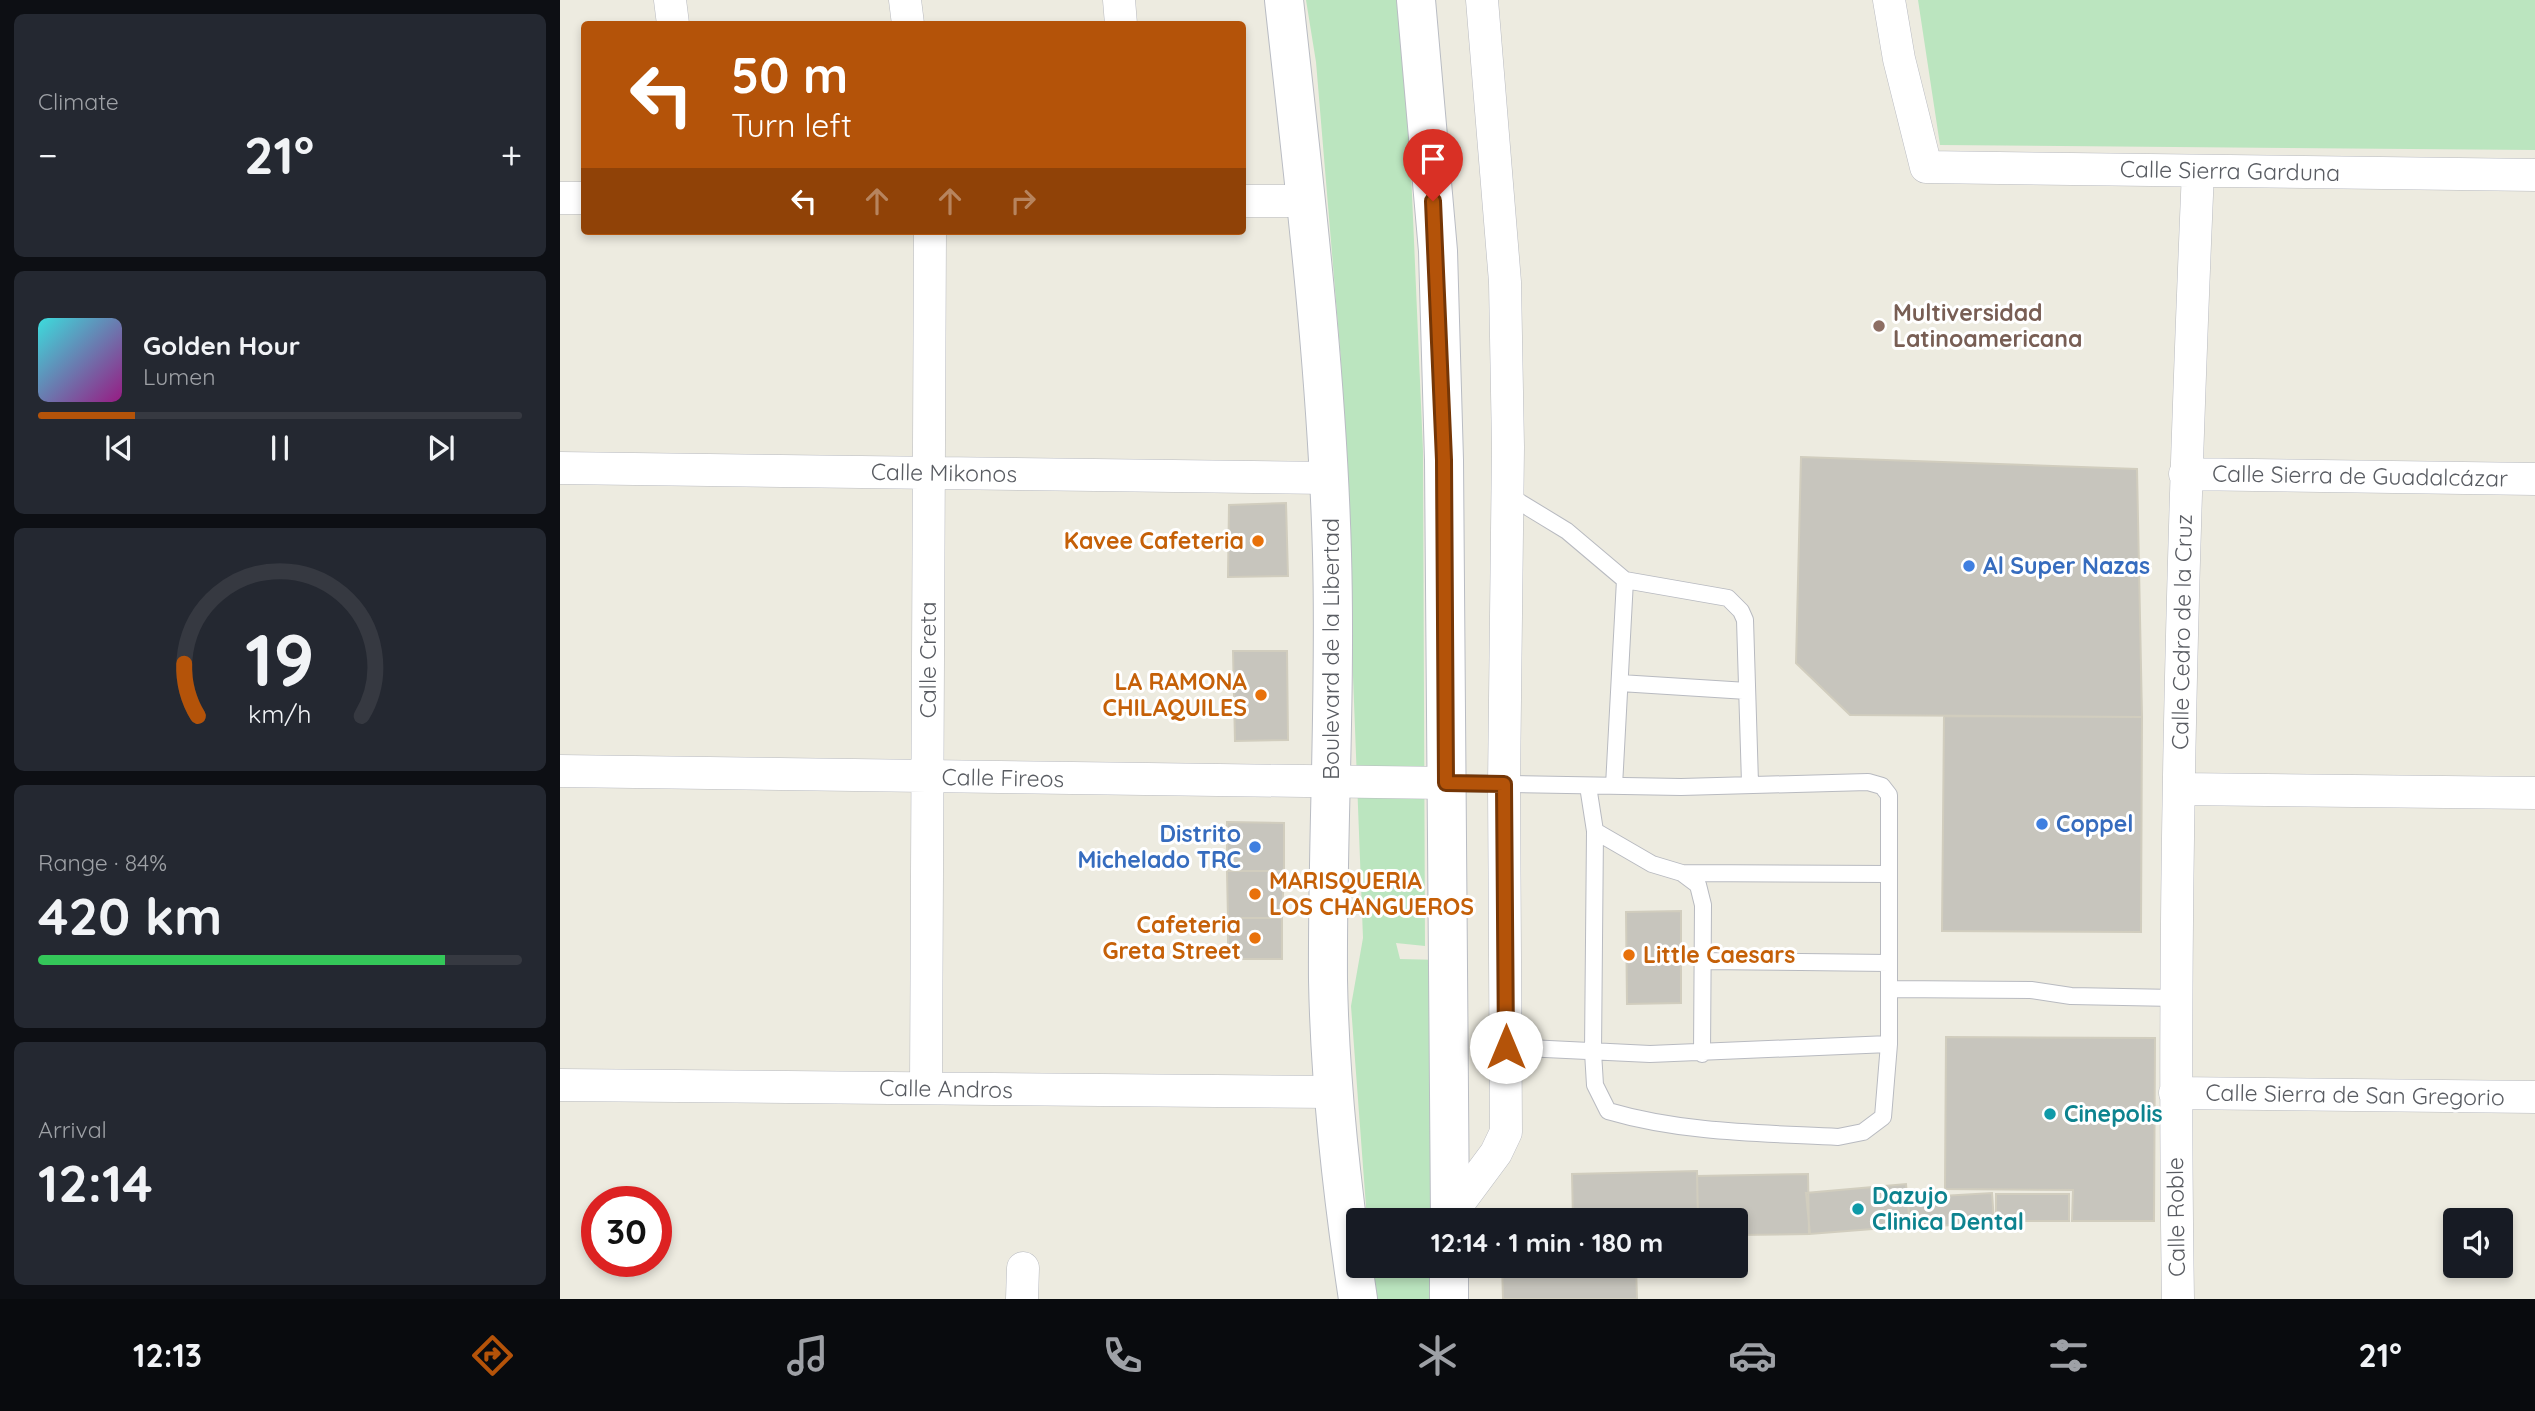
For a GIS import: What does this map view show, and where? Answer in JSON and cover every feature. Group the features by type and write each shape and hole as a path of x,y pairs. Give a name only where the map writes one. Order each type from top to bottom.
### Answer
{"main road":[{"name":"Boulevard de la Libertad","path":"1284,0 1306,201 1328,478 1332,556 1332,783 1328,980 1332,1092 1342,1196 1358,1299"},
{"path":"1416,0 1438,251 1444,460 1450,1208"},
{"path":"1449,1299 1450,1278"}],"street":[{"path":"670,0 673,21"},
{"path":"905,0 908,21"},
{"path":"1119,0 1121,21"},
{"path":"1457,1208 1496,1153 1506,1132 1506,282 1482,0"},
{"name":"Calle Sierra Garduna","path":"1889,0 1899,59 1926,167 2535,175"},
{"name":"Calle Cedro de la Cruz","path":"2175,1093 2185,474 2198,171"},
{"path":"560,198 581,198"},
{"path":"1246,201 1306,201"},
{"name":"Calle Creta","path":"926,1088 930,235"},
{"name":"Calle Mikonos","path":"560,468 1328,478"},
{"name":"Calle Sierra de Guadalcázar","path":"2185,474 2535,479"},
{"name":"Calle Fireos","path":"560,771 1446,783"},
{"path":"2179,789 2535,793"},
{"name":"Calle Andros","path":"560,1085 1332,1092"},
{"name":"Calle Sierra de San Gregorio","path":"2175,1093 2535,1097"},
{"name":"Calle Roble","path":"2175,1093 2178,1299"},
{"path":"1022,1299 1023,1268"}],"lane":[{"path":"1508,495 1567,531 1625,580 1728,598 1736,604 1745,620 1750,783"},
{"path":"1614,786 1625,580"},
{"path":"1620,683 1747,691"},
{"path":"1446,783 1614,786 1868,782 1882,786 1889,795 1889,1044 1883,1117 1863,1132 1838,1137 1685,1128 1640,1121 1608,1111 1595,1085 1595,831 1588,786"},
{"path":"1595,831 1653,864 1682,873 1889,874"},
{"path":"1682,873 1698,885 1703,905 1702,1054"},
{"path":"1703,961 1889,963"},
{"path":"1889,989 2004,993 2031,990 2071,996 2175,998"},
{"path":"1506,1047 1702,1054 1889,1044"}],"green space":[{"path":"1306,0 1397,0 1408,101 1423,451 1425,946 1396,943 1400,959 1441,960 1438,1208 1366,1208 1351,1006 1363,938 1341,361 1316,62"},
{"path":"1918,0 2535,0 2535,150 1940,145"},
{"path":"1373,1278 1437,1278 1437,1299 1375,1299"}],"building":[{"name":"Al Super Nazas","path":"1801,457 2137,469 2142,717 1850,715 1796,663"},
{"name":"Kavee Cafeteria","path":"1286,503 1288,576 1228,577 1229,505"},
{"name":"LA RAMONA CHILAQUILES","path":"1233,651 1287,651 1288,740 1235,741"},
{"name":"Coppel","path":"1944,716 2142,717 2141,932 1942,931"},
{"name":"Distrito Michelado TRC","path":"1227,822 1284,823 1284,871 1227,871"},
{"name":"MARISQUERIA LOS CHANGUEROS","path":"1227,871 1284,871 1282,918 1228,918"},
{"path":"1681,911 1681,1003 1627,1004 1626,912"},
{"name":"Cafeteria Greta Street","path":"1228,918 1282,918 1282,959 1228,959"},
{"name":"Cinepolis","path":"1946,1037 2155,1038 2154,1221 2072,1221 2073,1190 1945,1189"},
{"path":"1697,1171 1698,1208 1573,1208 1572,1174"},
{"path":"1808,1174 1809,1234 1748,1235 1748,1208 1698,1208 1697,1176"},
{"name":"Dazujo Clinica Dental","path":"1906,1184 1910,1226 1810,1234 1806,1193"},
{"path":"1992,1193 1994,1222 1910,1228 1908,1198"},
{"path":"1996,1194 2069,1194 2069,1221 1996,1221"},
{"path":"1502,1278 1636,1278 1637,1299 1503,1299"}],"place":[{"name":"Multiversidad Latinoamericana","path":"1879,326"},
{"name":"Kavee Cafeteria","path":"1258,541"},
{"name":"Al Super Nazas","path":"1969,566"},
{"name":"LA RAMONA CHILAQUILES","path":"1261,695"},
{"name":"Coppel","path":"2042,824"},
{"name":"Distrito Michelado TRC","path":"1255,847"},
{"name":"MARISQUERIA LOS CHANGUEROS","path":"1255,894"},
{"name":"Cafeteria Greta Street","path":"1255,938"},
{"name":"Little Caesars","path":"1629,955"},
{"name":"Cinepolis","path":"2050,1114"},
{"name":"Dazujo Clinica Dental","path":"1858,1209"}],"route":[{"path":"1433,201 1438,251 1444,460 1446,783 1504,784 1506,1047"}]}
